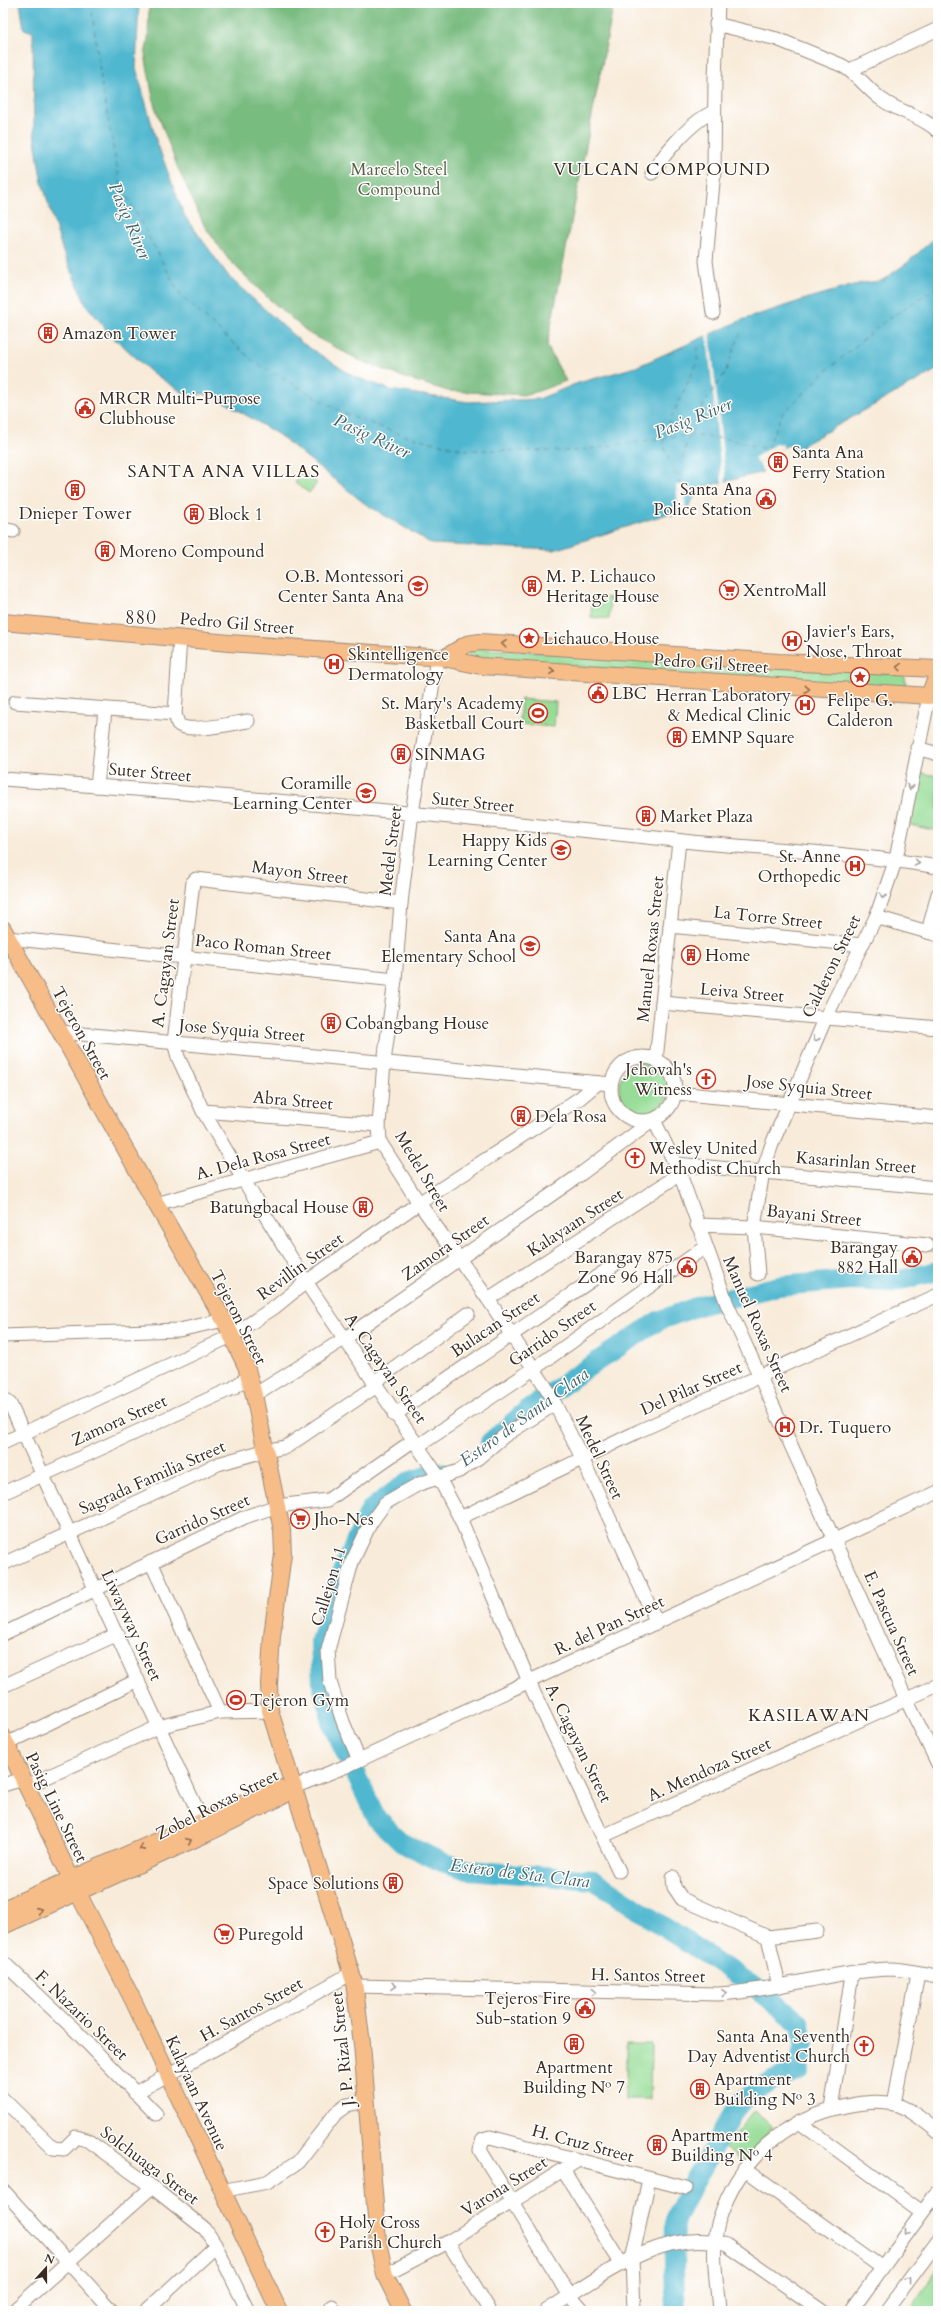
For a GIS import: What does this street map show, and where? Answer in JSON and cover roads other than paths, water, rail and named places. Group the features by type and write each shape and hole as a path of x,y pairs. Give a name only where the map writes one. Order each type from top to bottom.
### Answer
{"main road":[{"name":"Pedro Gil Street","path":"3,622 180,638 440,658 481,666 929,696"},
{"name":"Pedro Gil Street","path":"440,658 467,644 480,642 779,662 938,669"},
{"name":"Calderon Street","path":"929,696 938,672"},
{"name":"Tejeron Street","path":"6,934 156,1204 224,1320 249,1376 282,1530 282,1554 272,1636 269,1684 270,1711 294,1787"},
{"name":"Pasig Line Street","path":"5,1741 74,1886"},
{"name":"Zobel Roxas Street","path":"3,1926 74,1886 205,1827 274,1788 294,1787"},
{"name":"J. P. Rizal Street","path":"294,1787 353,1980 367,2101 377,2230 386,2275 402,2311"},
{"name":"Zobel Roxas Street","path":"3,1909 74,1886"},
{"name":"Kalayaan Avenue","path":"74,1886 134,2002 221,2192 279,2311"}],"street":[{"path":"713,313 706,261 714,171 716,24 718,3"},
{"path":"716,24 776,39 850,70 881,100 921,118 938,132"},
{"path":"850,70 938,29"},
{"path":"652,173 664,156 689,130 704,117 714,112"},
{"path":"180,638 175,714 178,724 184,728 218,726 248,721"},
{"name":"Medel Street","path":"440,658 412,813 401,903 395,980 384,1062 379,1124 380,1142 419,1203 488,1299 511,1335 535,1368 553,1399 582,1458 657,1622"},
{"name":"Calderon Street","path":"758,1274 754,1227 763,1171 789,1103 826,1017 876,917 896,859 917,748 929,696"},
{"path":"15,702 105,710 175,714"},
{"path":"97,786 105,710"},
{"path":"917,748 938,754"},
{"name":"Suter Street","path":"3,779 412,813 679,841 896,859 938,867"},
{"name":"Manuel Roxas Street","path":"656,1060 679,841"},
{"name":"Mayon Street","path":"194,881 198,878 401,903"},
{"name":"A. Cagayan Street","path":"194,881 174,1042 178,1056 203,1111 306,1282 394,1415 416,1443 436,1473 460,1518 529,1682 603,1836 616,1868 619,1871"},
{"path":"876,917 933,934 938,894"},
{"name":"La Torre Street","path":"670,926 862,945"},
{"name":"Paco Roman Street","path":"6,934 395,980"},
{"name":"Leiva Street","path":"662,1003 938,1028"},
{"name":"Jose Syquia Street","path":"61,1032 605,1084"},
{"path":"637,1058 656,1060 667,1068 672,1075 676,1093 669,1110 653,1120 636,1121 622,1114 613,1101 605,1084 628,1061 637,1058"},
{"name":"Revillin Street","path":"3,1443 232,1336 275,1307 306,1282 419,1203 580,1098 605,1084"},
{"name":"Jose Syquia Street","path":"676,1093 938,1118"},
{"name":"Abra Street","path":"203,1111 379,1124"},
{"name":"Manuel Roxas Street","path":"653,1120 678,1169 697,1225 727,1304 835,1540"},
{"name":"Zamora Street","path":"254,1395 344,1339 574,1179 653,1120"},
{"name":"A. Dela Rosa Street","path":"156,1204 380,1142"},
{"name":"Kasarinlan Street","path":"678,1169 763,1171 938,1188"},
{"name":"Kalayaan Street","path":"488,1299 678,1169"},
{"name":"Bayani Street","path":"697,1225 754,1227 926,1245"},
{"name":"Garrido Street","path":"3,1634 245,1517 277,1506 328,1500 535,1368 705,1247"},
{"name":"Bulacan Street","path":"394,1415 617,1263"},
{"name":"Del Pilar Street","path":"460,1518 680,1412 761,1377 938,1295"},
{"name":"Sagrada Familia Street","path":"3,1564 218,1464 264,1451 286,1447 374,1385 468,1314"},
{"path":"3,1336 179,1330 224,1320"},
{"name":"Zamora Street","path":"3,1493 233,1388 249,1376"},
{"name":"Liwayway Street","path":"3,1398 10,1404 69,1533 118,1634 158,1727 205,1827"},
{"name":"Callejon 11","path":"358,1760 343,1722 330,1682 328,1650 352,1562 370,1524 385,1503 436,1473 459,1471 478,1458 509,1432 553,1399"},
{"name":"R. del Pan Street","path":"294,1787 346,1766 938,1492"},
{"name":"E. Pascua Street","path":"835,1540 906,1699 938,1764"},
{"path":"151,1562 220,1712"},
{"path":"3,1686 118,1634"},
{"path":"5,1741 138,1680"},
{"name":"A. Mendoza Street","path":"603,1836 938,1685"},
{"path":"3,1785 25,1783 158,1727 220,1712 270,1711"},
{"path":"673,1878 674,1887 682,1899 768,1937 817,1931"},
{"path":"768,1937 778,1986"},
{"name":"F. Nazario Street","path":"4,1963 75,2030 156,2114"},
{"name":"H. Santos Street","path":"167,2076 353,1980 641,1993 718,1994 764,1989 850,1973 890,1969 903,1969 918,1974 938,1976"},
{"path":"831,2109 851,1981 850,1973"},
{"path":"894,2104 918,1974"},
{"path":"136,2093 167,2076"},
{"name":"Solchuaga Street","path":"3,2099 53,2148 61,2150 76,2138 83,2138 152,2187 205,2229 216,2246 248,2311"},
{"path":"221,2192 268,2182 298,2162 336,2113 347,2105 367,2101"},
{"path":"719,2311 715,2241 719,2220 732,2189 744,2169 768,2144 787,2128 831,2109 859,2104 894,2104 913,2113 938,2132"},
{"path":"799,2122 922,2212"},
{"name":"H. Cruz Street","path":"511,2202 480,2150 483,2139 490,2137 577,2161 686,2188"},
{"name":"Varona Street","path":"386,2275 448,2242 577,2161"},
{"path":"744,2169 881,2267"},
{"path":"563,2170 627,2261"},
{"path":"634,2311 627,2261 649,2179"},
{"path":"14,2311 152,2187"},
{"path":"3,2190 112,2311"},
{"path":"851,2311 881,2267 922,2212 936,2197"},
{"path":"511,2202 570,2296 583,2311"},
{"path":"546,2311 627,2261 667,2245 680,2242 715,2241 727,2245 822,2311"},
{"path":"886,2311 938,2241"},
{"path":"448,2242 490,2311"},
{"path":"146,2311 216,2246"}],"water":[{"name":"Pasig River","path":"20,3 139,3 136,68 157,143 184,215 230,278 302,343 353,376 391,390 468,402 539,399 578,383 636,367 742,320 809,298 862,283 881,281 907,263 938,235 938,369 801,446 800,453 788,445 758,464 763,472 699,488 686,512 671,516 670,513 554,550 432,544 364,503 279,435 211,394 200,394 196,398 185,394 151,372 118,341 110,337 103,325 86,305 63,252 41,179 34,133 33,32 24,29"}],"waterway":[{"name":"Estero de Santa Clara","path":"490,1442 526,1411 578,1374 658,1321 701,1305 779,1286 850,1280 892,1282 938,1271"},
{"name":"Estero de Sta. Clara","path":"439,1472 407,1482 370,1510 342,1572 320,1641 322,1685 334,1729 377,1819 402,1843 442,1862 468,1870 594,1880 753,1986 801,2024 804,2043 798,2070 770,2082 745,2099 732,2114 675,2220 674,2273 676,2311"}],"tunnel":[{"path":"927,1245 938,1246"}],"place":[{"name":"Amazon Tower","path":"48,333"},
{"name":"MRCR Multi-Purpose Clubhouse","path":"85,408"},
{"name":"Santa Ana Ferry Station","path":"778,462"},
{"name":"Dnieper Tower","path":"75,490"},
{"name":"Santa Ana Police Station","path":"766,499"},
{"name":"Block 1","path":"194,514"},
{"name":"Moreno Compound","path":"105,551"},
{"name":"O.B. Montessori Center Santa Ana","path":"418,586"},
{"name":"M. P. Lichauco Heritage House","path":"532,586"},
{"name":"XentroMall","path":"729,590"},
{"name":"Lichauco House","path":"529,638"},
{"name":"Javier's Ears, Nose, Throat","path":"792,641"},
{"name":"Skintelligence Dermatology","path":"334,664"},
{"name":"Felipe G. Calderon","path":"860,677"},
{"name":"LBC","path":"598,693"},
{"name":"Herran Laboratory & Medical Clinic","path":"805,705"},
{"name":"St. Mary's Academy Basketball Court","path":"538,713"},
{"name":"EMNP Square","path":"677,737"},
{"name":"SINMAG","path":"401,754"},
{"name":"Coramille Learning Center","path":"366,793"},
{"name":"Market Plaza","path":"646,816"},
{"name":"Happy Kids Learning Center","path":"561,850"},
{"name":"St. Anne Orthopedic","path":"855,866"},
{"name":"Santa Ana Elementary School","path":"530,946"},
{"name":"Home","path":"691,955"},
{"name":"Cobangbang House","path":"331,1023"},
{"name":"Jehovah's Witness","path":"706,1079"},
{"name":"Dela Rosa","path":"521,1116"},
{"name":"Wesley United Methodist Church","path":"635,1158"},
{"name":"Batungbacal House","path":"363,1207"},
{"name":"Barangay 882 Hall","path":"912,1257"},
{"name":"Barangay 875 Zone 96 Hall","path":"687,1267"},
{"name":"Dr. Tuquero","path":"785,1427"},
{"name":"Jho-Nes","path":"300,1519"},
{"name":"Tejeron Gym","path":"236,1700"},
{"name":"Space Solutions","path":"393,1883"},
{"name":"Puregold","path":"224,1934"},
{"name":"Tejeros Fire Sub-station 9","path":"585,2008"},
{"name":"Apartment Building № 7","path":"574,2044"},
{"name":"Santa Ana Seventh Day Adventist Church","path":"864,2046"},
{"name":"Apartment Building № 3","path":"700,2089"},
{"name":"Apartment Building № 4","path":"657,2145"},
{"name":"Holy Cross Parish Church","path":"325,2232"}],"district":[{"name":"VULCAN COMPOUND","path":"662,169"},
{"name":"SANTA ANA VILLAS","path":"224,471"},
{"name":"880","path":"141,617"},
{"name":"KASILAWAN","path":"809,1715"}],"park label":[{"name":"Marcelo Steel Compound","path":"399,179"}]}
